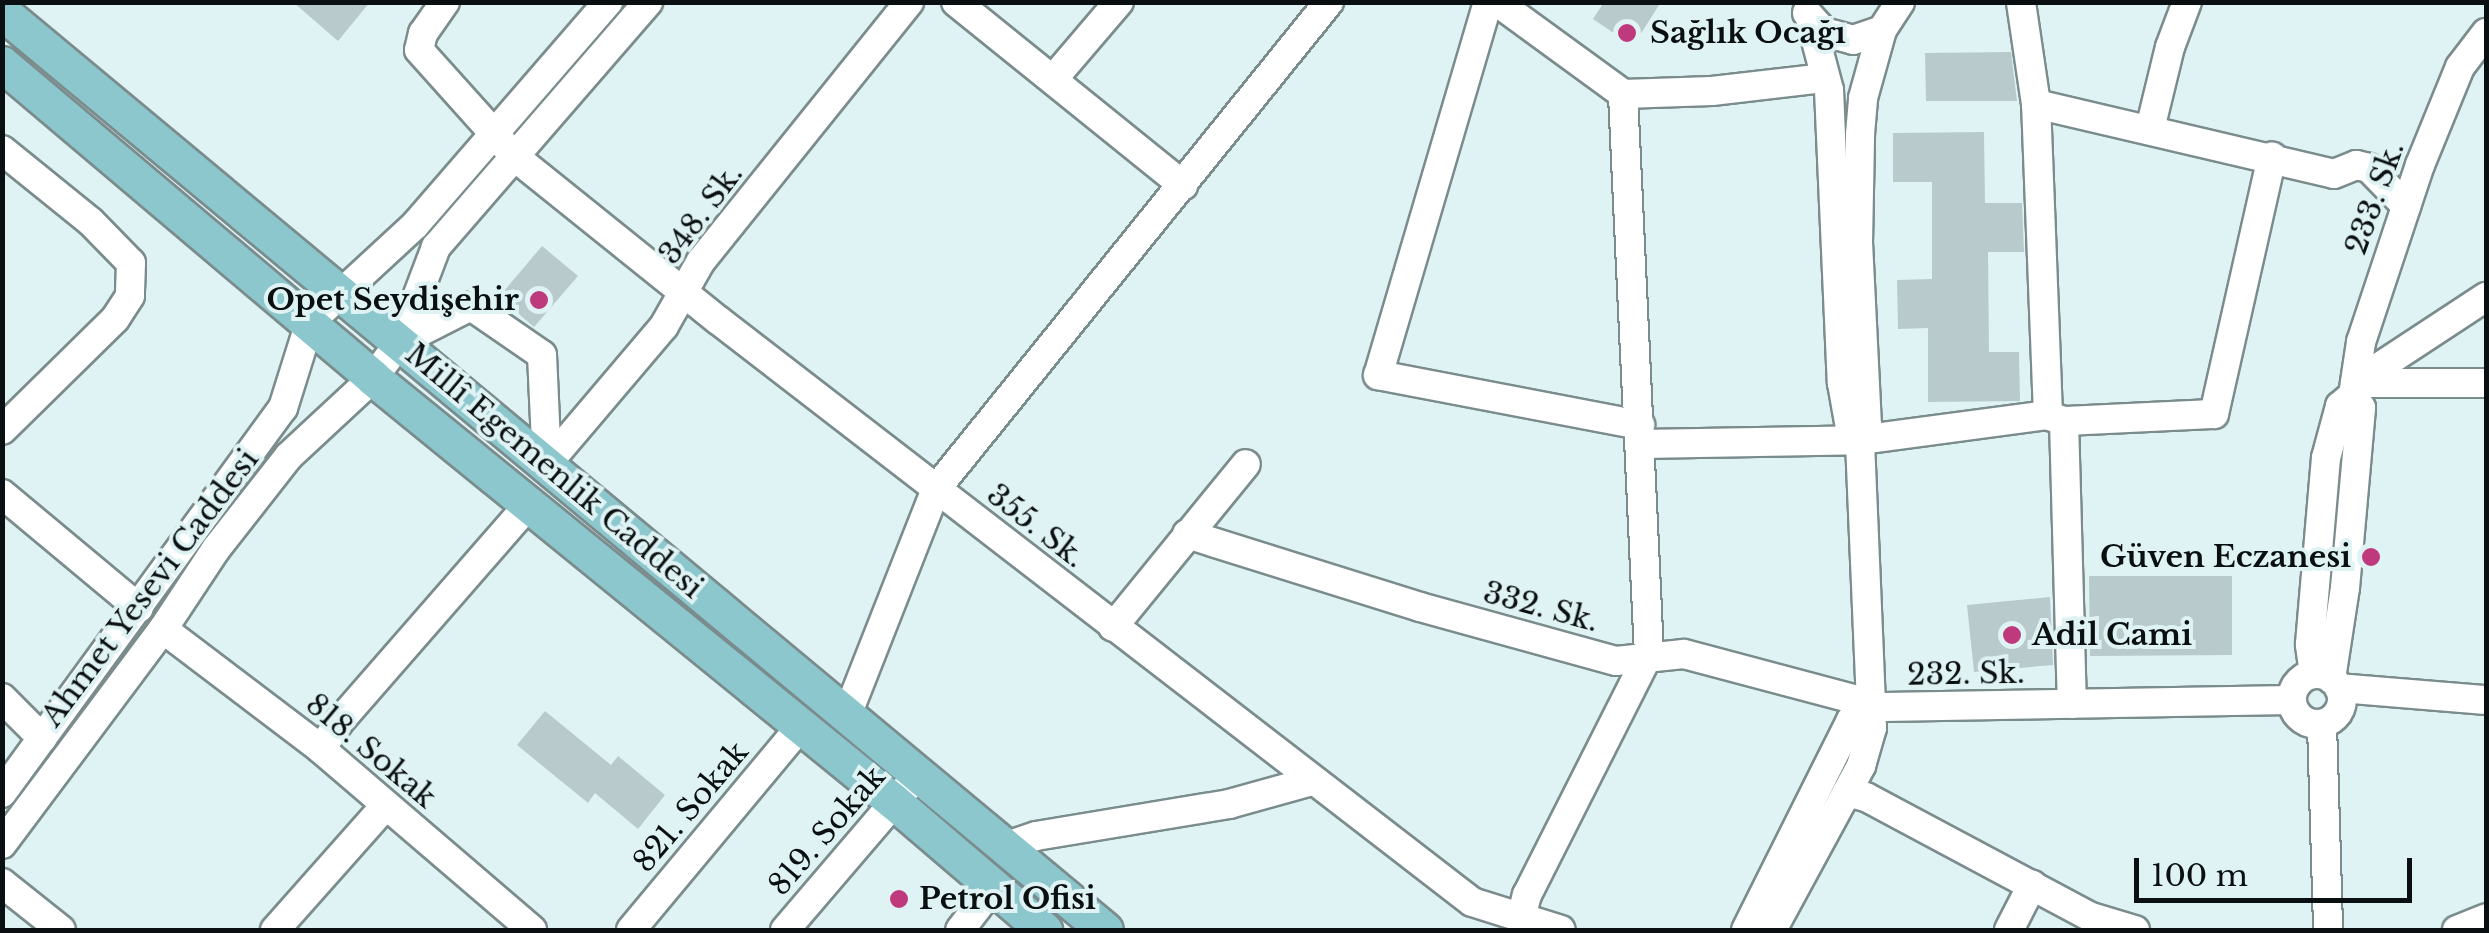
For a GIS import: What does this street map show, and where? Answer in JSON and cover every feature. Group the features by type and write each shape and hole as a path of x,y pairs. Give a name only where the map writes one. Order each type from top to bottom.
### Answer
{"main road":[{"name":"Millî Egemenlik Caddesi","path":"2,12 1105,930"},
{"name":"Millî Egemenlik Caddesi","path":"2,64 373,378 893,800 1044,930"}],"street":[{"name":"355. Sk.","path":"444,2 423,33 420,50 515,156 1113,628 1472,902 1561,930"},
{"name":"Ahmet Yesevi Caddesi","path":"2,793 283,408 310,322 414,226 608,2"},
{"name":"Ahmet Yesevi Caddesi","path":"2,844 163,629 216,549 289,456 373,378 400,342 436,247 648,2"},
{"name":"348. Sk.","path":"547,464 664,326 700,261 909,2"},
{"path":"956,2 1183,185"},
{"path":"1054,78 1120,2"},
{"path":"847,715 936,489 1330,2"},
{"path":"1488,2 1378,375 1640,434 1860,440 2056,418 2214,414 2272,156"},
{"path":"1768,930 1847,792 1872,728 1876,705 1860,440 1867,426 1858,243 1860,134 1869,69 1882,30 1900,2"},
{"path":"2022,2 2036,104 2072,704"},
{"path":"2150,129 2170,47 2187,2"},
{"path":"1513,7 1623,94 1712,90 1826,78"},
{"path":"1806,10 1826,78 1838,234 1842,383 1850,428 1860,440"},
{"path":"1806,10 1824,32 1843,39 1864,38 1882,30"},
{"name":"233. Sk.","path":"2328,680 2345,588 2361,408 2354,389 2361,342 2406,206 2460,67 2486,33"},
{"path":"1522,917 1526,895 1648,654 1623,94"},
{"path":"2036,104 2272,156 2334,174 2356,165 2368,168 2406,206"},
{"path":"2,150 91,222 131,262 130,296 115,319 2,430"},
{"path":"2354,389 2486,297"},
{"path":"400,342 470,306 542,355 547,464"},
{"path":"2354,389 2486,383"},
{"path":"1113,628 1246,464"},
{"path":"2,494 139,608"},
{"path":"321,749 338,722 529,504"},
{"name":"332. Sk.","path":"1187,534 1420,607 1616,661 1648,654 1684,654 1876,705"},
{"name":"818. Sokak","path":"163,629 321,749 522,928"},
{"path":"2328,680 2340,710 2322,724 2301,720 2291,700 2300,680 2328,680 2486,700"},
{"path":"2,698 42,738"},
{"name":"232. Sk.","path":"1876,705 2291,700"},
{"path":"1768,930 1851,720 1876,705"},
{"path":"2322,724 2328,930"},
{"name":"821. Sokak","path":"631,930 801,726"},
{"name":"819. Sokak","path":"785,930 893,800 919,775"},
{"path":"1004,847 1036,836 1229,804 1312,780"},
{"path":"1847,792 1866,798 2091,917 2135,930"},
{"path":"275,930 386,805"},
{"path":"2,883 61,930"},
{"path":"2009,930 2032,885"},
{"path":"960,930 993,887"},
{"path":"2457,930 2486,918"}],"building":[{"path":"293,2 370,2 338,41"},
{"name":"Sağlık Ocağı","path":"1604,2 1661,2 1633,46 1593,19"},
{"path":"2011,52 2017,101 1926,101 1925,53"},
{"path":"1984,132 1985,203 2022,203 2024,252 1988,252 1989,352 2019,352 2020,401 1928,402 1928,328 1898,329 1897,280 1932,279 1932,182 1893,182 1893,133"},
{"path":"542,246 578,276 534,327 499,297"},
{"path":"2089,576 2232,576 2232,655 2090,656"},
{"name":"Adil Cami","path":"2050,597 2053,665 1974,672 1967,605"},
{"path":"545,711 611,765 618,756 665,795 638,829 595,793 588,803 517,745"}],"place":[{"name":"Sağlık Ocağı","path":"1627,33"},
{"name":"Opet Seydişehir","path":"539,300"},
{"name":"Güven Eczanesi","path":"2371,557"},
{"name":"Adil Cami","path":"2012,635"},
{"name":"Petrol Ofisi","path":"899,899"}]}
